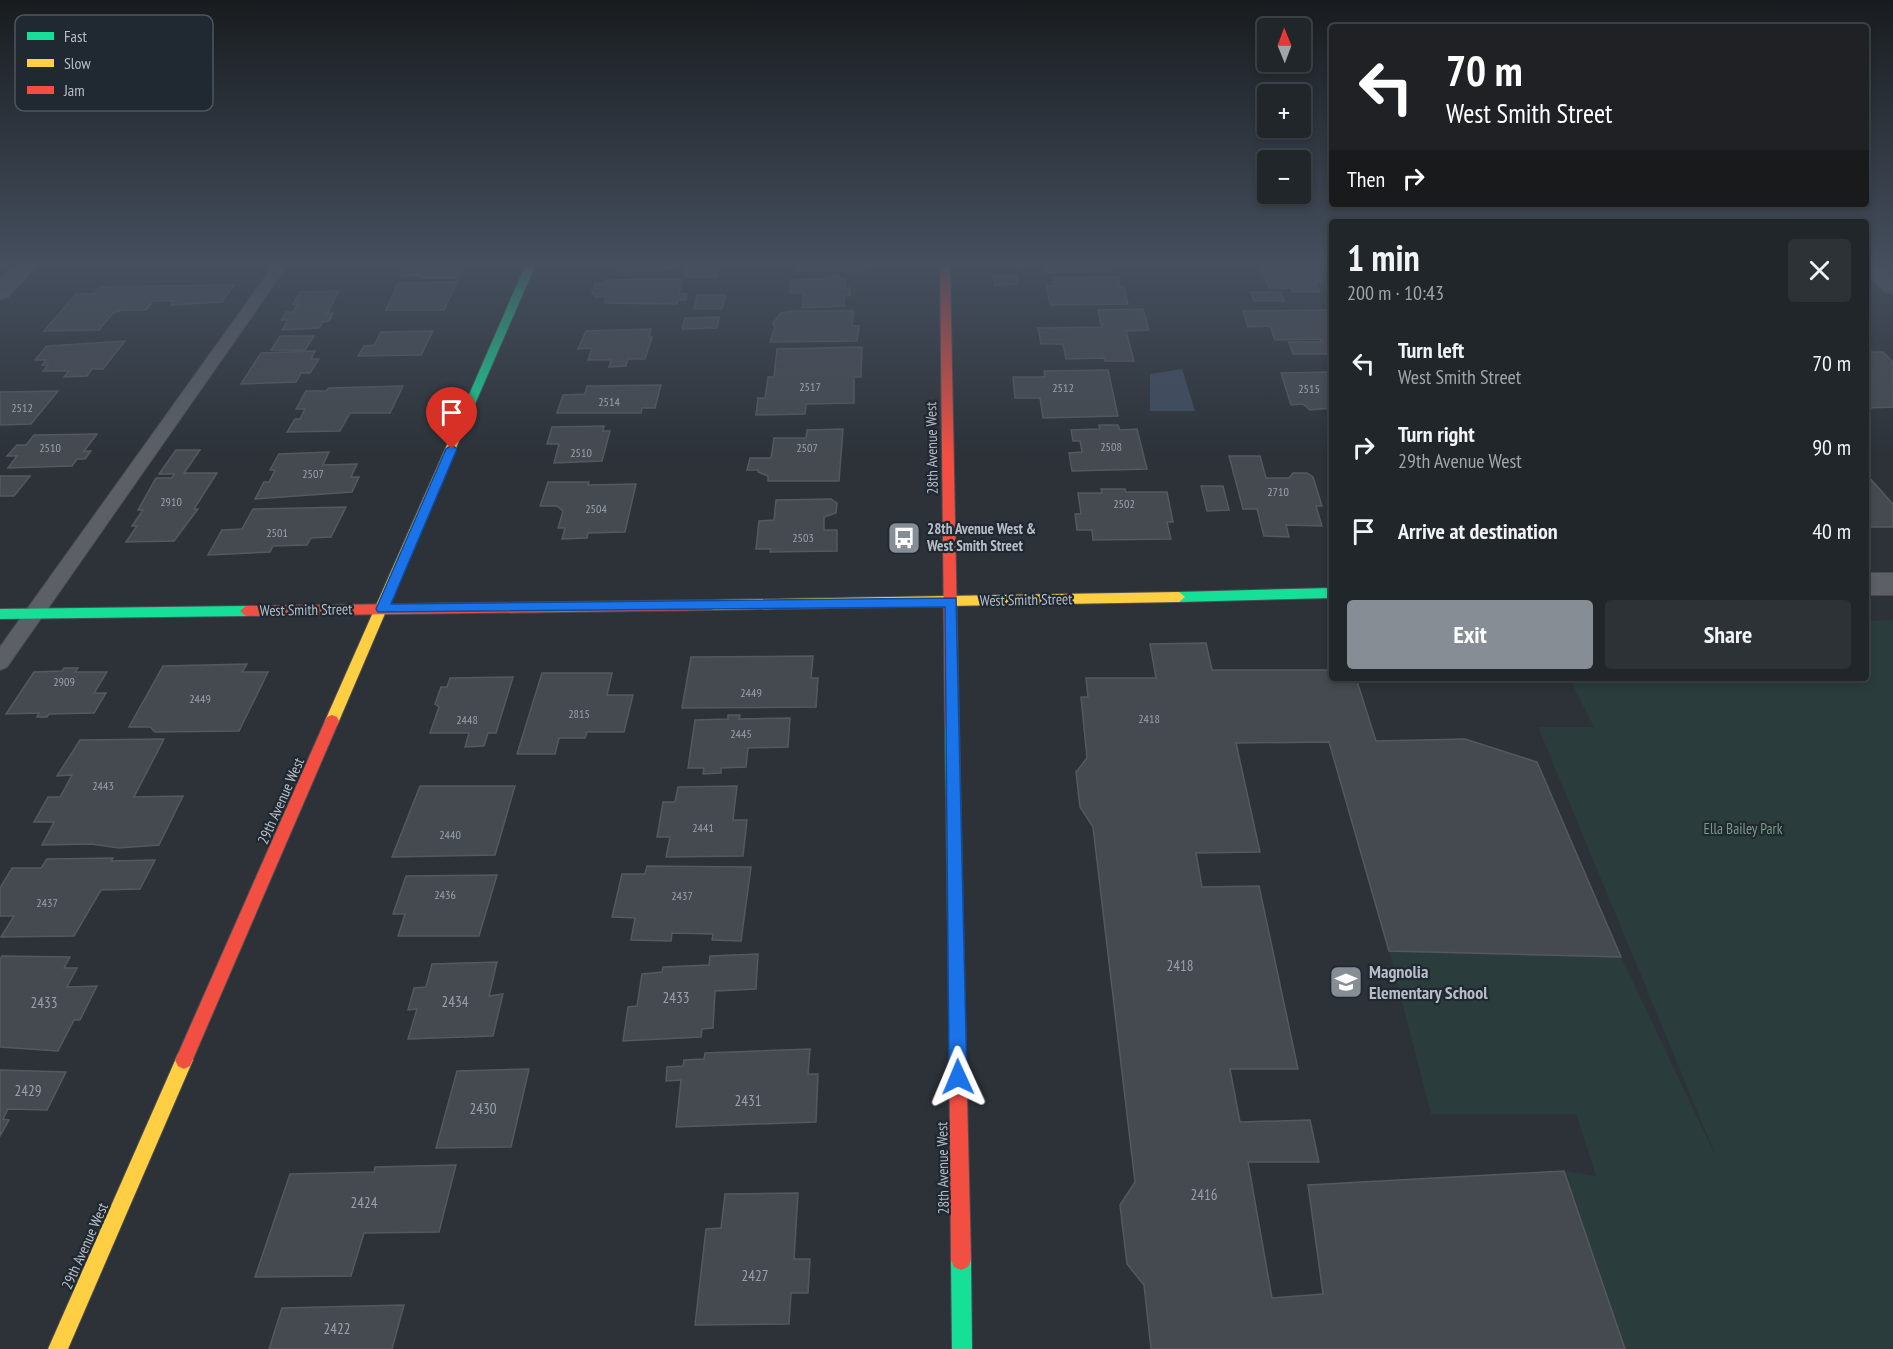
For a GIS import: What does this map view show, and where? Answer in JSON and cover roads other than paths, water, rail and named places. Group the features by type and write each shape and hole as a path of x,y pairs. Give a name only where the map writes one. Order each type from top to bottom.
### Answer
{"street":[{"name":"29th Avenue West","path":"58,1349 383,609 503,329"},
{"name":"28th Avenue West","path":"946,329 962,1349"},
{"path":"1869,584 1893,584"},
{"name":"West Smith Street","path":"0,614 951,602 1329,593"}],"lane":[{"path":"0,662 236,329"}],"water":[{"path":"1182,369 1195,411 1150,411 1150,374"}],"place":[{"name":"28th Avenue West & West Smith Street","path":"904,538"},
{"name":"Magnolia Elementary School","path":"1346,982"}],"park label":[{"name":"Ella Bailey Park","path":"1743,829"}]}
